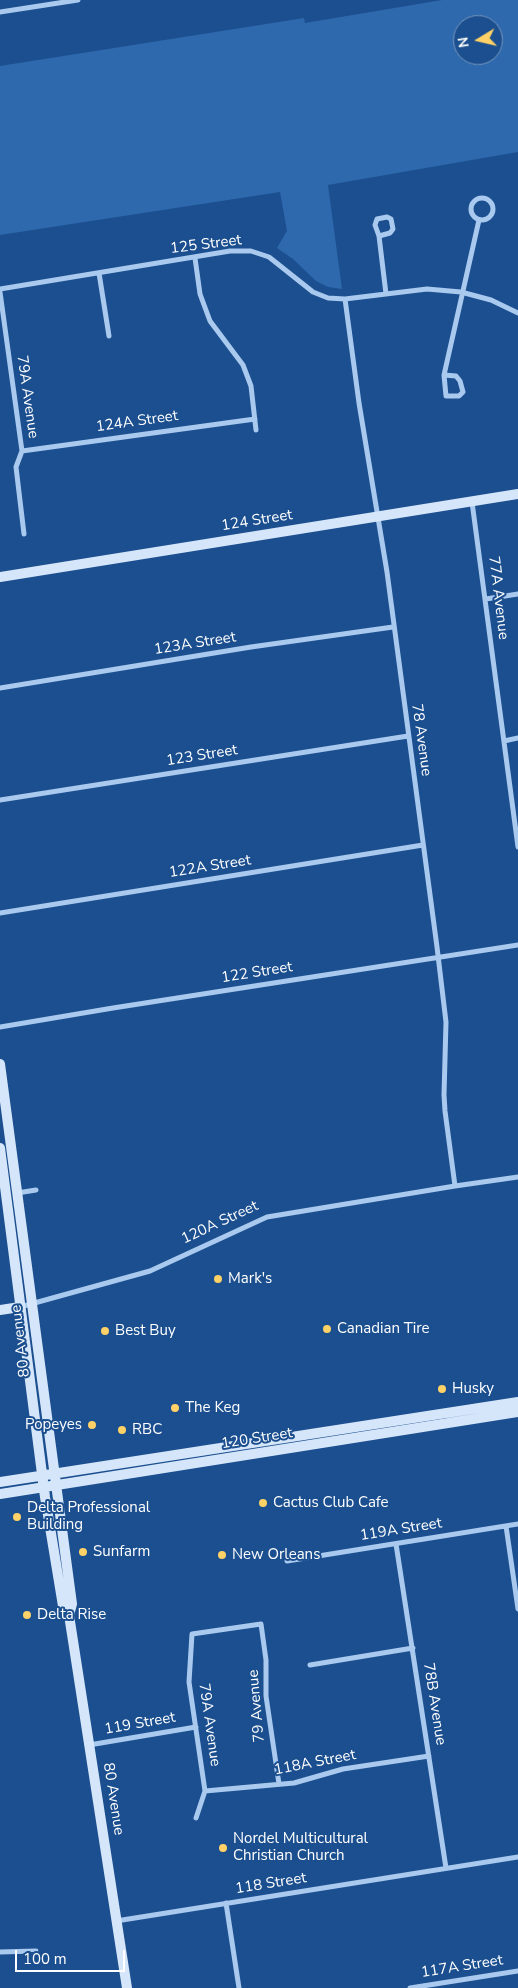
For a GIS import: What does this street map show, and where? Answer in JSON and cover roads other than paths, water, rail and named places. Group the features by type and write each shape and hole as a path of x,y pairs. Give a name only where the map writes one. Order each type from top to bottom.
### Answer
{"main road":[{"name":"124 Street","path":"0,577 518,494"},
{"name":"80 Avenue","path":"0,1064 72,1604 69,1615 127,1988"},
{"path":"0,1125 9,1184 17,1194"},
{"name":"80 Avenue","path":"0,1148 3,1192 42,1476 63,1606 69,1615"},
{"path":"3,1192 10,1197 15,1224 22,1230"},
{"name":"120A Street","path":"0,1310 20,1307"},
{"name":"120 Street","path":"0,1482 518,1402"},
{"path":"416,1428 427,1421 458,1415 463,1411"},
{"name":"120 Street","path":"0,1494 518,1412"},
{"path":"366,1436 379,1429 407,1424 410,1419"}],"street":[{"path":"0,12 78,0"},
{"path":"479,198 487,199 493,208 492,215 486,220 479,220 472,212 472,206 479,198"},
{"path":"444,375 456,376 460,381 463,392 459,396 446,396 444,375 461,292 479,220"},
{"path":"379,236 386,294"},
{"name":"125 Street","path":"0,291 230,251 251,251 269,257 313,292 328,298 345,299 427,289 461,292 491,300 518,313"},
{"path":"195,258 200,294 210,321 243,365 251,386 256,430"},
{"path":"99,273 109,336"},
{"name":"79A Avenue","path":"0,291 22,452 16,467 24,534"},
{"name":"78 Avenue","path":"345,299 359,403 394,627 438,957 446,1022 444,1095 455,1186"},
{"name":"124A Street","path":"22,452 255,419"},
{"name":"77A Avenue","path":"472,501 518,847"},
{"path":"486,599 518,594"},
{"name":"123A Street","path":"0,688 252,647 394,627"},
{"name":"123 Street","path":"0,800 408,736"},
{"path":"504,741 518,738"},
{"name":"122A Street","path":"0,913 423,845"},
{"name":"122 Street","path":"0,1027 518,945"},
{"name":"120A Street","path":"20,1307 150,1271 266,1217 518,1177"},
{"path":"17,1194 36,1190"},
{"name":"119A Street","path":"287,1561 518,1524"},
{"path":"506,1526 518,1609"},
{"name":"78B Avenue","path":"396,1544 446,1868"},
{"name":"79A Avenue","path":"196,1818 206,1791 189,1682 192,1634 261,1624"},
{"name":"79 Avenue","path":"261,1624 266,1660 266,1696 279,1784"},
{"path":"310,1666 413,1648"},
{"name":"119 Street","path":"89,1745 196,1727"},
{"name":"118A Street","path":"206,1791 294,1783 343,1769 429,1756"},
{"name":"118 Street","path":"116,1921 518,1857"},
{"path":"226,1903 239,1988"},
{"path":"0,1952 36,1951"},
{"name":"117A Street","path":"410,1988 518,1971"}],"place":[{"name":"Mark's","path":"218,1279"},
{"name":"Canadian Tire","path":"327,1329"},
{"name":"Best Buy","path":"105,1331"},
{"name":"Husky","path":"442,1389"},
{"name":"The Keg","path":"175,1408"},
{"name":"Popeyes","path":"92,1425"},
{"name":"RBC","path":"122,1430"},
{"name":"Cactus Club Cafe","path":"263,1503"},
{"name":"Delta Professional Building","path":"17,1517"},
{"name":"Sunfarm","path":"83,1552"},
{"name":"New Orleans","path":"222,1555"},
{"name":"Delta Rise","path":"27,1615"},
{"name":"Nordel Multicultural Christian Church","path":"223,1848"}]}
